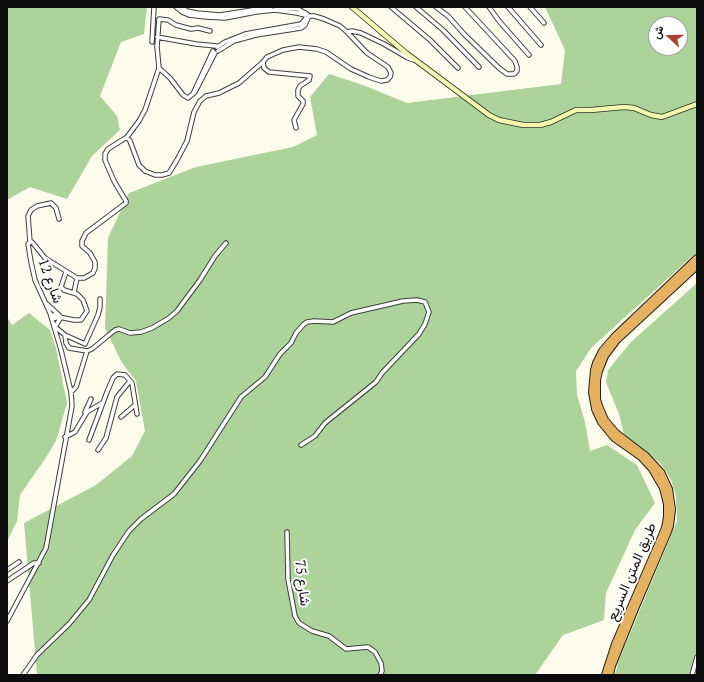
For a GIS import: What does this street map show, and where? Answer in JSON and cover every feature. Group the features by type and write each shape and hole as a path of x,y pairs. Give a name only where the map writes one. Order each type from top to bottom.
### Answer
{"highway":[{"name":"طريق المتن السريع","path":"605,675 615,644 665,528 667,504 663,488 652,469 641,457 614,438 600,422 595,409 592,392 594,370 602,351 614,337 697,258"},
{"name":"طريق المتن السريع","path":"610,675 612,666 670,526 672,509 669,489 661,472 646,456 616,433 601,413 597,395 599,371 605,356 617,340 697,266"}],"main road":[{"path":"352,7 415,60 492,117 499,120 535,126 548,124 576,110 620,107 634,108 654,116 662,116 697,104"}],"street":[{"path":"152,42 154,7"},
{"path":"176,7 189,15 215,18 229,17 270,8"},
{"path":"181,7 191,12 220,15 270,8 293,10"},
{"path":"210,31 198,28 189,29 176,25 170,21 160,19 157,37 159,68 145,110 127,137 139,165 145,171 155,175 169,173 178,160 187,141 194,112 200,101 206,96 239,83 270,55 283,50 299,47 326,52 358,73 381,81 387,80 391,73 389,68 367,53 347,32 332,22 314,16 307,16 293,10 276,7"},
{"path":"391,7 430,40 458,68"},
{"path":"416,7 443,30 478,67"},
{"path":"436,7 448,16 499,68 507,74 514,74 517,71 515,61 465,7"},
{"path":"489,7 499,21 529,55"},
{"path":"508,7 541,45"},
{"path":"530,7 544,23"},
{"path":"159,68 170,78 183,95 188,98 192,95 215,50 256,34 273,30 301,28 306,25 307,16"},
{"path":"347,32 355,31 366,34 408,58 415,60"},
{"path":"157,37 206,46 215,50"},
{"path":"263,62 264,68 269,72 310,76 309,80 300,86 298,90 298,96 303,101 303,104 294,120 296,128"},
{"name":"شارع 12","path":"7,621 39,563 47,544 58,488 65,437 72,406 71,392 52,317 35,280 28,246 30,242 32,242 45,258 77,278 84,278 92,274 95,268 93,257 82,243 84,235 126,204 126,201 114,181 105,154 108,149 127,137"},
{"path":"30,242 28,216 31,210 37,206 51,203 56,208 59,219"},
{"path":"65,335 69,348 87,351 92,349 117,329 130,333 141,332 152,328 169,318 176,311 226,243"},
{"path":"52,317 60,316 78,320 82,319 86,313 87,309 85,304 74,292 64,290 61,287 66,272"},
{"path":"74,292 77,278"},
{"path":"60,316 54,326 65,335 83,344 85,343 98,315 100,299"},
{"path":"23,675 37,655 69,624 89,600 129,531 141,518 174,494 200,460 241,397 265,376 303,325 307,322 314,321 333,322 351,313 403,301 417,300 425,302 429,312 428,317 414,340 382,373 376,382 325,423 315,436 302,445"},
{"path":"46,304 60,316"},
{"path":"71,392 76,387 87,351"},
{"path":"89,440 102,403 113,378 117,374 125,375 130,381 134,391 137,414"},
{"path":"98,450 106,438 117,397 130,381"},
{"path":"65,437 75,432 85,414 91,398"},
{"path":"85,414 102,403"},
{"path":"121,417 135,405"},
{"name":"شارع 75","path":"287,532 288,579 295,616 299,623 312,631 329,636 346,649 368,648 375,652 381,663 382,671 380,675"},
{"path":"7,570 19,562"},
{"path":"7,581 34,563 39,563"},
{"path":"692,675 697,657"}],"green space":[{"path":"7,7 147,7 144,34 121,42 100,96 117,116 120,130 92,156 67,199 30,187 7,200"},
{"path":"545,7 697,7 697,252 591,348 576,371 577,395 585,422 590,451 607,445 637,465 655,503 635,530 606,593 604,620 563,635 535,675 37,675 24,523 96,485 132,456 145,431 136,381 122,363 105,328 108,238 129,193 196,167 293,147 317,135 310,97 329,74 363,85 407,103 561,84 565,50"},
{"path":"697,283 697,675 615,675 619,660 677,521 676,496 671,480 661,464 624,434 619,414 606,382 608,370 631,342"},
{"path":"29,313 50,330 56,348 67,403 56,441 20,495 17,521 7,542 7,317 12,325"}]}
